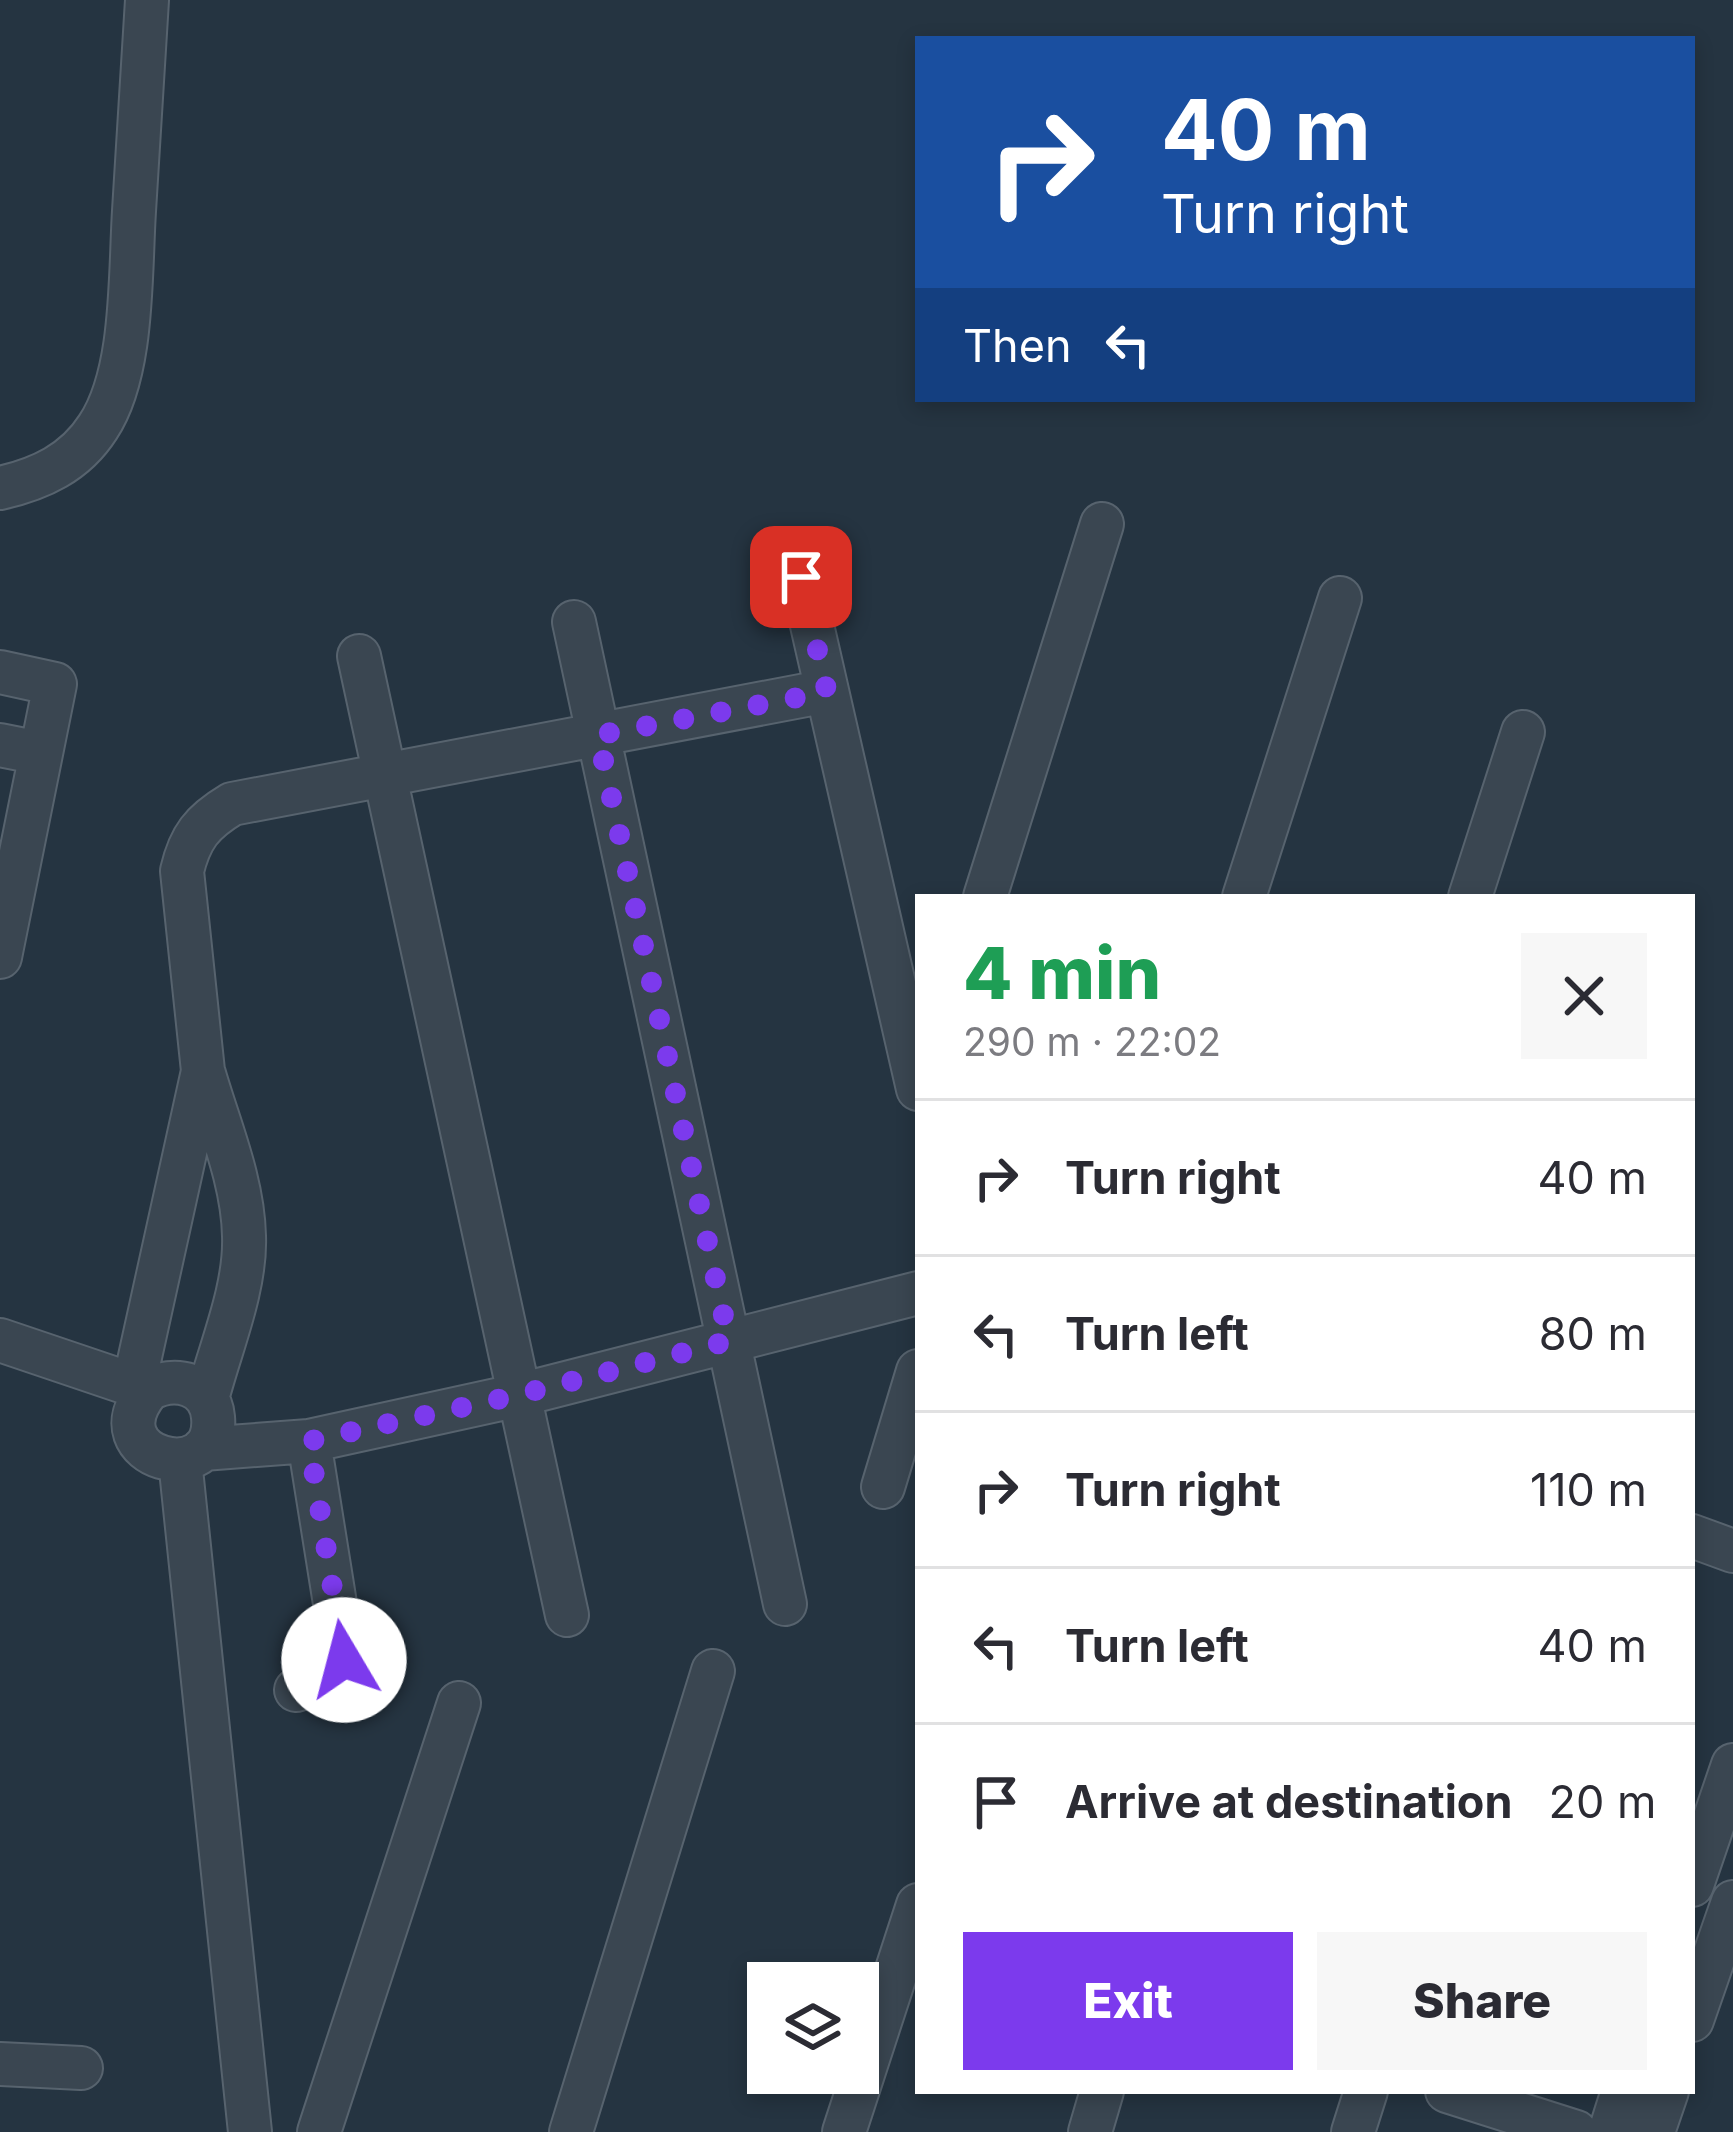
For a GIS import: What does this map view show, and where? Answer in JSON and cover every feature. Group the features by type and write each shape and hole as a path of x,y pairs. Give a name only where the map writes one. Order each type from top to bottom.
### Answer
{"street":[{"path":"0,488 35,480 71,459 100,425 116,384 127,322 147,0"},
{"path":"986,894 1102,524"},
{"path":"801,577 915,1076"},
{"path":"1245,894 1340,598"},
{"path":"574,622 785,1604"},
{"path":"359,656 566,1616"},
{"path":"0,672 55,684 20,749 0,957"},
{"path":"250,2132 192,1455 214,1424 207,1399 245,1238 238,1189 202,1071 183,901 182,871 189,843 204,821 232,804 827,692"},
{"path":"1472,894 1523,732"},
{"path":"202,1071 134,1412 137,1438 154,1456 309,1441 518,1395 915,1294"},
{"path":"0,1340 141,1387 185,1383 207,1399"},
{"path":"883,1487 915,1381"},
{"path":"296,1690 332,1677 344,1660 309,1441"},
{"path":"1695,1537 1733,1551"},
{"path":"571,2132 713,1671"},
{"path":"319,2132 459,1703"},
{"path":"1695,1877 1733,1765"},
{"path":"1695,2011 1733,1902"},
{"path":"844,2132 915,1914"},
{"path":"0,2064 81,2068"},
{"path":"1090,2132 1101,2094"},
{"path":"1353,2132 1365,2094"},
{"path":"1456,2094 1576,2132"},
{"path":"1610,2132 1622,2094"},
{"path":"1653,2132 1666,2094"}],"route":[{"path":"344,1660 309,1441 518,1395 729,1341 598,735 827,692 801,577"}]}
